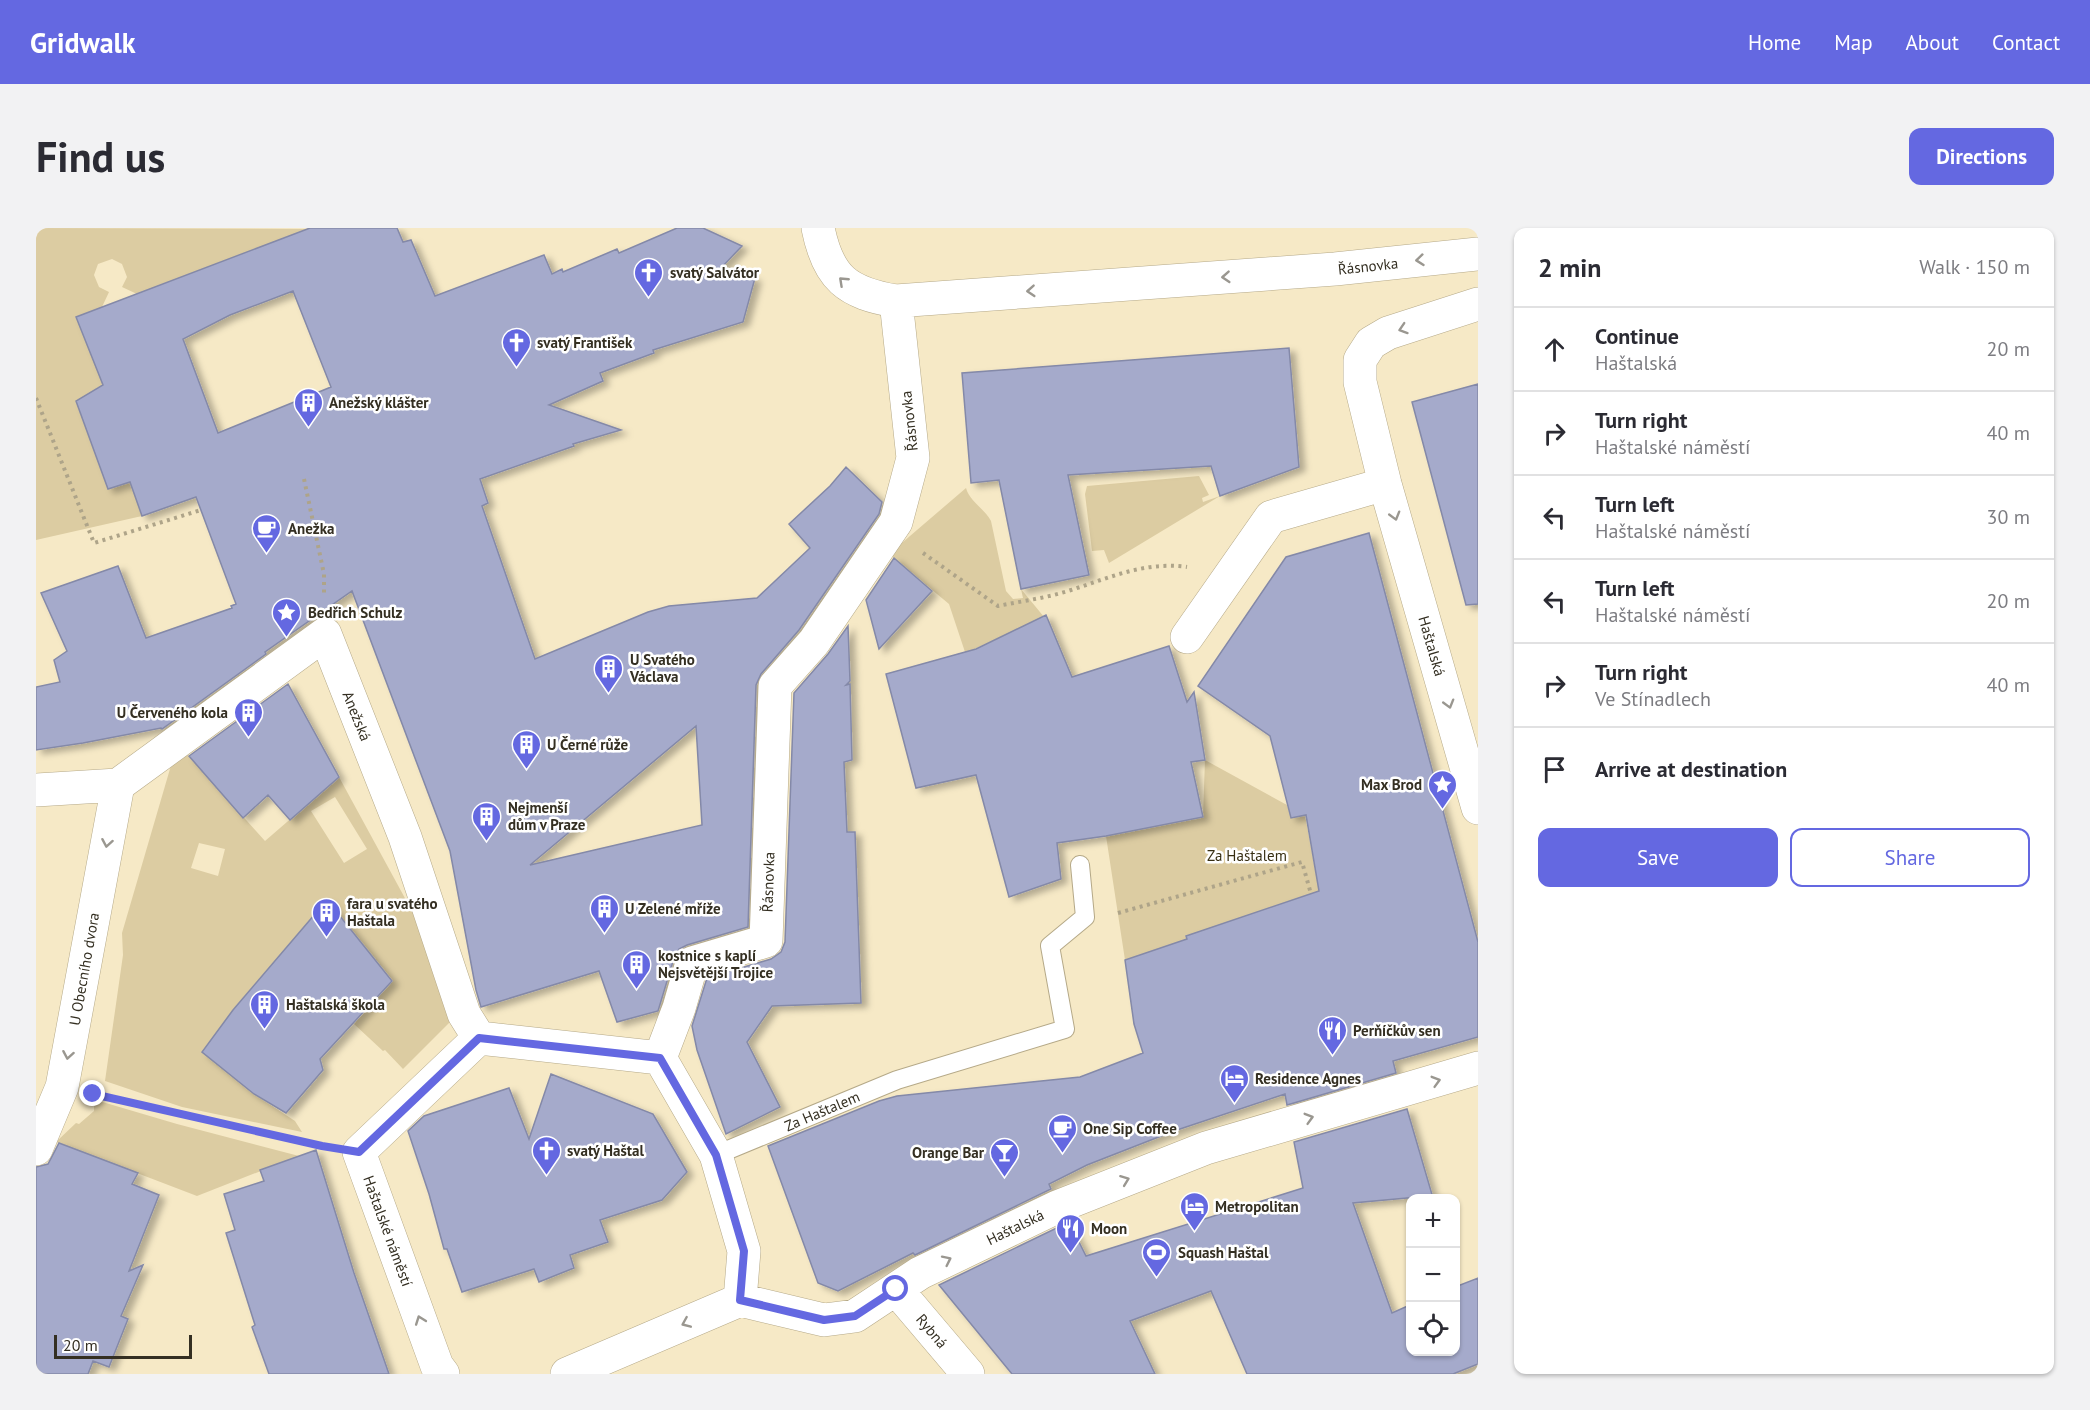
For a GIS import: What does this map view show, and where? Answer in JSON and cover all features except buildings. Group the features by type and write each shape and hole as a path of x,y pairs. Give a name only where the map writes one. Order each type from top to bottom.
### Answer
{"street":[{"path":"818,228 823,251 830,267 840,280 852,289 873,297 896,301"},
{"name":"Řásnovka","path":"660,1058 679,1008 692,963 766,941 775,686 814,642 896,522 913,458 896,301 1335,269 1478,254"},
{"name":"Haštalská","path":"1478,304 1388,333 1371,343 1360,360 1360,382 1385,484 1472,759 1478,808"},
{"path":"1188,637 1270,517 1385,484"},
{"path":"36,790 118,785 325,634"},
{"name":"Anežská","path":"325,634 405,837 464,1014 479,1038"},
{"name":"U Obecního dvora","path":"36,1149 63,1087 118,785"},
{"path":"359,1152 479,1038 660,1058 716,1155 744,1251 740,1300 567,1374"},
{"name":"Haštalská","path":"740,1300 824,1320 855,1316 920,1273 1057,1206 1206,1148 1478,1068"},
{"name":"Haštalské náměstí","path":"359,1152 437,1366 443,1374"},
{"name":"Rybná","path":"896,1289 968,1374"}],"lane":[{"name":"Za Haštalem","path":"716,1155 897,1080 1065,1029 1050,946 1085,917 1080,865"}],"path":[{"path":"36,398 94,543 201,510"},
{"path":"304,479 324,574 325,634"},
{"path":"890,530 998,606 1069,591 1128,570 1170,564 1193,567"},
{"path":"1118,913 1302,862 1311,894"},
{"path":"98,1095 322,1146 359,1152"}],"green space":[{"path":"36,228 308,229 137,294 122,287 127,277 122,264 112,259 98,264 94,275 99,287 109,292 102,307 76,317 106,391 76,401 108,489 130,482 142,516 36,540"},
{"path":"1199,476 1209,495 1202,498 1203,502 1220,496 1109,563 1104,550 1092,551 1085,494 1087,486"},
{"path":"966,488 991,521 1006,591 1013,599 1023,598 1021,589 1049,623 998,638 968,652 965,652 949,604 889,554"},
{"path":"185,752 265,841 339,777 437,957 452,1020 403,1069 385,1050 383,1051 354,1024 393,981 327,900 233,1010 202,1052 254,1094 295,1121 302,1132 182,1107 105,1081 123,955 122,933 172,762","holes":["335,797 367,849 344,863 311,811","199,843 225,849 218,876 191,868"]},
{"name":"Za Haštalem","path":"1205,760 1287,805 1291,818 1305,815 1319,891 1186,936 1187,939 1125,960 1106,836 1203,817"},
{"path":"99,1101 299,1156 197,1196 56,1142 76,1123 79,1124 94,1111 94,1106"}],"place":[{"name":"svatý Salvátor","path":"649,298"},
{"name":"svatý František","path":"516,368"},
{"name":"Anežský klášter","path":"308,428"},
{"name":"Anežka","path":"267,554"},
{"name":"Bedřich Schulz","path":"287,638"},
{"name":"U Svatého Václava","path":"609,694"},
{"name":"U Červeného kola","path":"249,738"},
{"name":"U Černé růže","path":"526,770"},
{"name":"Max Brod","path":"1443,810"},
{"name":"Nejmenší dům v Praze","path":"487,842"},
{"name":"U Zelené mříže","path":"604,934"},
{"name":"fara u svatého Haštala","path":"326,938"},
{"name":"kostnice s kaplí Nejsvětější Trojice","path":"637,990"},
{"name":"Haštalská škola","path":"265,1030"},
{"name":"Perňíčkův sen","path":"1332,1056"},
{"name":"Residence Agnes","path":"1234,1104"},
{"name":"One Sip Coffee","path":"1062,1154"},
{"name":"svatý Haštal","path":"546,1176"},
{"name":"Orange Bar","path":"1005,1178"},
{"name":"Metropolitan","path":"1194,1232"},
{"name":"Moon","path":"1070,1254"},
{"name":"Squash Haštal","path":"1157,1278"}],"route":[{"path":"93,1094 322,1146 359,1152 479,1038 660,1058 716,1155 744,1251 740,1300 824,1320 862,1313 896,1289"}]}
